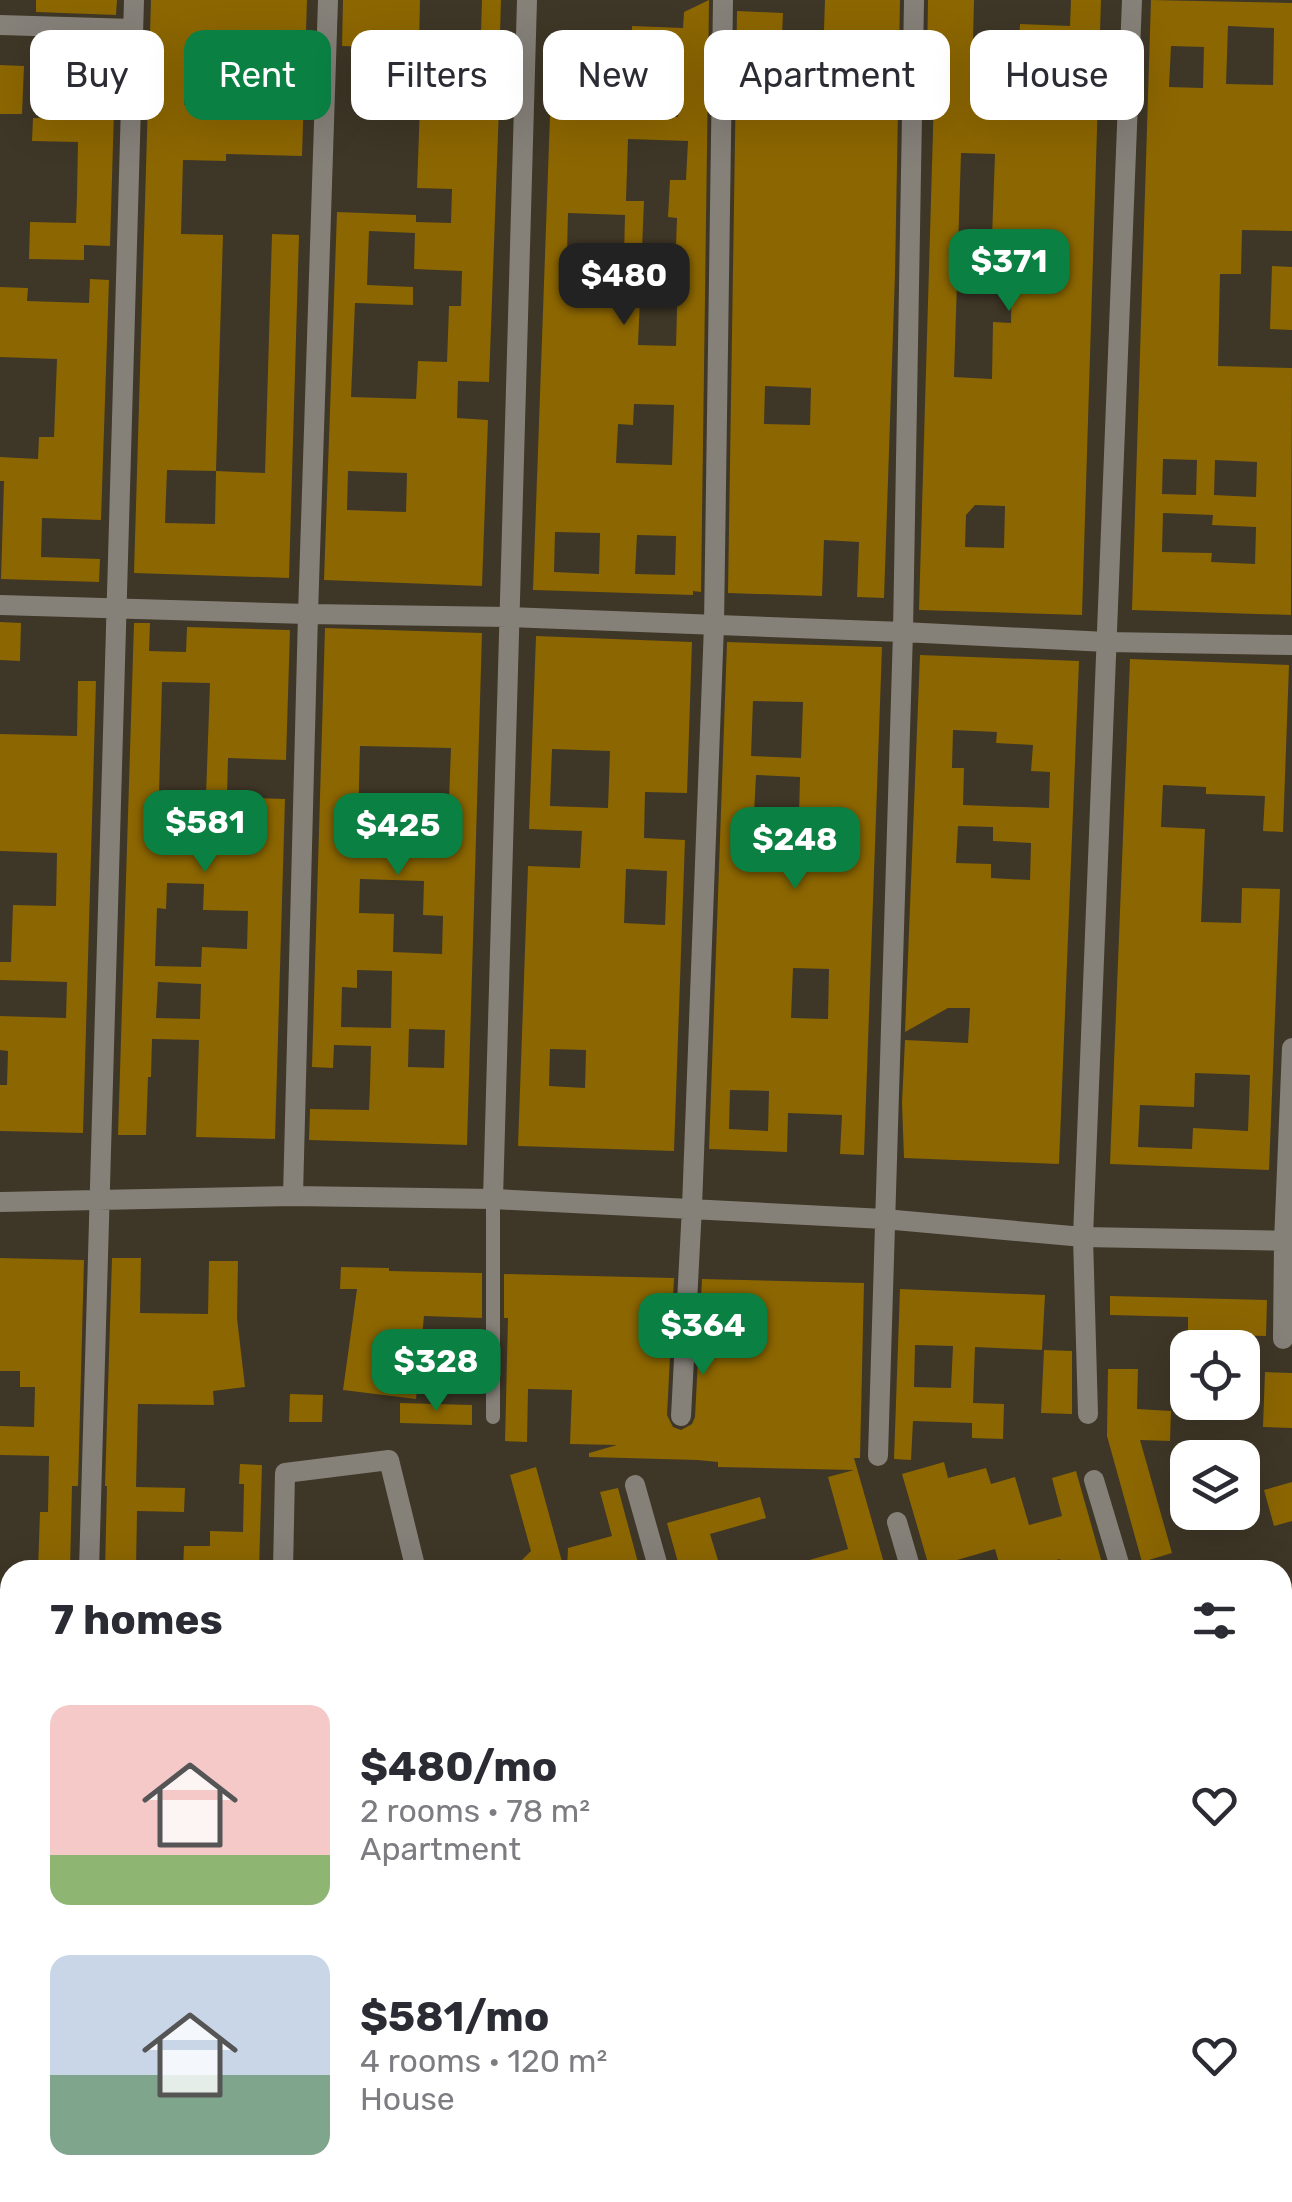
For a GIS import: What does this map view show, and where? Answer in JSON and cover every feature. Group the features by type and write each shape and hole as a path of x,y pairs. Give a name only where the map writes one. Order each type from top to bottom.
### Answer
{"street":[{"path":"89,1560 134,0"},
{"path":"293,1196 328,0"},
{"path":"494,1199 527,0"},
{"path":"682,1416 714,625 723,0"},
{"path":"878,1456 903,632 914,0"},
{"path":"1088,1414 1083,1237 1132,0"},
{"path":"0,25 133,28"},
{"path":"0,605 508,617 1106,642 1292,645"},
{"path":"1283,1340 1292,1048"},
{"path":"0,1202 293,1196 494,1199 884,1219 1083,1237 1288,1242"},
{"path":"283,1560 285,1473 389,1460 414,1560"},
{"path":"1094,1480 1117,1560"},
{"path":"635,1485 655,1560"},
{"path":"897,1522 908,1560"}],"lane":[{"path":"494,1199 494,1417"}],"building":[{"path":"36,0 117,0 116,15 36,12"},
{"path":"151,0 307,0 306,30 184,30 184,120 303,120 302,156 226,154 226,161 183,160 181,234 223,235 216,471 265,473 272,234 299,235 289,578 134,573 147,120 164,120 164,30 150,30","holes":["167,470 216,471 215,524 165,523"]},
{"path":"343,0 420,0 419,30 351,30 351,46 342,46"},
{"path":"482,0 501,0 500,30 481,30"},
{"path":"709,0 709,30 704,30 704,120 707,120 701,592 693,591 693,595 533,590 550,120 684,120 684,30 632,30 632,26 683,28 684,12","holes":["628,139 688,141 686,180 670,180 668,217 677,218 676,346 638,345 644,201 626,201","568,213 625,215 624,256 567,254","634,404 674,405 672,465 616,463 618,424 633,425","555,532 600,533 599,574 554,572","637,535 676,536 675,575 635,574"]},
{"path":"825,0 900,0 899,30 824,30"},
{"path":"928,0 974,0 970,120 1097,120 1082,615 919,610 933,120 950,120 950,30 928,30","holes":["961,153 995,154 991,266 1012,267 1011,323 993,322 992,379 954,377","975,505 1005,506 1004,548 965,547 966,515"]},
{"path":"1071,0 1101,0 1100,30 1020,30 1020,24 1070,26"},
{"path":"1151,0 1292,3 1292,231 1242,230 1241,274 1220,274 1218,366 1292,368 1291,615 1132,610","holes":["1228,26 1274,28 1273,85 1226,84","1171,46 1204,47 1203,88 1169,87","1163,459 1197,460 1196,495 1162,494","1215,460 1257,462 1256,497 1214,495","1163,513 1213,515 1212,525 1256,527 1255,564 1211,562 1212,553 1162,552"]},
{"path":"737,11 783,13 782,30 737,30"},
{"path":"0,65 24,66 22,114 0,114"},
{"path":"33,120 114,120 110,246 84,245 84,260 29,259 30,222 76,223 77,195 78,142 32,141"},
{"path":"419,120 499,120 489,382 458,381 457,418 488,420 482,586 324,580 337,212 416,215 416,222 451,223 452,189 417,188","holes":["369,231 415,233 414,269 462,271 461,306 449,306 447,362 418,361 416,399 351,397 355,303 413,305 413,287 367,285","348,471 407,473 406,512 347,510"]},
{"path":"735,120 898,120 884,598 857,597 859,542 824,540 822,596 728,593","holes":["765,386 811,388 810,425 764,424"]},
{"path":"1272,266 1292,267 1292,330 1270,329"},
{"path":"90,279 109,280 101,520 42,518 41,557 100,559 99,582 1,579 4,481 0,481 0,457 38,459 39,437 54,437 57,359 0,357 0,287 28,288 27,301 89,303"},
{"path":"0,622 21,623 20,661 0,660"},
{"path":"134,623 150,623 149,651 186,652 187,627 290,630 286,760 228,758 227,797 285,799 275,1139 196,1137 199,1040 152,1039 146,1135 118,1135","holes":["162,682 210,683 206,796 159,795","167,883 204,884 203,910 248,911 247,949 202,947 201,967 155,966 157,908 166,909","158,982 201,984 200,1019 156,1018"]},
{"path":"325,628 482,633 467,1145 309,1140 310,1109 369,1110 371,1046 334,1045 333,1068 312,1067","holes":["360,746 451,748 449,800 398,799 397,825 358,824","360,879 424,881 423,915 443,916 442,954 393,952 394,914 359,913","357,970 392,971 391,1028 341,1027 342,987 357,988","409,1029 445,1030 444,1068 408,1067"]},
{"path":"536,636 692,642 687,793 645,792 644,838 685,840 674,1151 518,1146 528,866 580,868 582,831 529,829","holes":["552,749 610,751 608,808 550,806","626,869 667,871 665,925 624,923","550,1049 586,1050 585,1088 549,1086"]},
{"path":"727,642 882,647 864,1155 840,1154 842,1115 788,1113 787,1152 709,1149","holes":["753,701 803,702 801,758 751,756","756,775 800,777 799,816 780,815 778,854 740,852 741,814 754,814","799,816 843,817 842,854 798,853","793,968 829,969 828,1019 791,1018","730,1090 769,1091 768,1131 729,1129"]},
{"path":"920,655 1079,661 1059,1164 904,1158 905,1040 968,1043 970,1008 948,1008 905,1032","holes":["953,730 997,732 996,743 1033,745 1031,771 1050,772 1049,808 963,805 964,768 952,768","958,826 993,827 993,841 1031,843 1030,880 991,878 991,864 956,863"]},
{"path":"1130,659 1289,665 1283,832 1263,831 1265,796 1206,794 1206,787 1163,785 1161,827 1205,829 1201,922 1241,923 1242,888 1280,889 1269,1170 1110,1164","holes":["1195,1073 1250,1075 1248,1131 1193,1128 1192,1149 1138,1147 1140,1105 1194,1107"]},
{"path":"78,681 96,681 83,1133 0,1131 0,1085 7,1085 8,1051 0,1050 0,1016 66,1018 67,982 0,980 0,962 11,962 13,905 56,906 57,853 0,851 0,734 77,736"},
{"path":"0,1258 84,1260 78,1486 72,1486 70,1560 38,1560 40,1512 48,1512 49,1456 0,1455 0,1426 34,1427 35,1387 20,1387 20,1371 0,1371"},
{"path":"112,1258 141,1258 140,1313 208,1314 209,1261 238,1261 237,1318 245,1387 213,1391 214,1405 138,1404 136,1487 185,1488 184,1512 137,1511 136,1560 105,1560"},
{"path":"341,1267 482,1273 482,1318 424,1316 416,1399 343,1390 357,1289 340,1289"},
{"path":"504,1274 674,1278 667,1415 673,1427 681,1430 692,1424 695,1417 702,1279 864,1283 860,1458 854,1458 883,1560 810,1560 848,1549 828,1477 854,1470 718,1467 718,1462 697,1460 589,1457 589,1453 617,1445 570,1444 572,1390 528,1389 527,1442 505,1441 508,1318 504,1318"},
{"path":"900,1289 1045,1295 1042,1350 975,1347 973,1403 1004,1404 1003,1439 972,1438 972,1423 913,1421 911,1460 894,1459","holes":["915,1345 953,1346 951,1388 914,1387"]},
{"path":"1110,1296 1267,1300 1266,1336 1260,1336 1260,1330 1188,1330 1188,1317 1110,1315"},
{"path":"1044,1350 1072,1351 1072,1414 1041,1413"},
{"path":"1108,1369 1138,1369 1137,1409 1170,1411 1170,1441 1140,1440 1172,1553 1141,1560 1107,1436"},
{"path":"1265,1372 1292,1373 1292,1428 1263,1427"},
{"path":"290,1394 323,1395 322,1422 289,1422"},
{"path":"400,1403 472,1405 472,1425 400,1423"},
{"path":"944,1462 948,1478 986,1468 991,1484 1015,1477 1029,1525 1062,1516 1052,1478 1076,1471 1101,1560 998,1560 995,1549 957,1560 927,1560 902,1474"},
{"path":"240,1464 262,1465 259,1560 183,1560 184,1546 210,1546 210,1531 243,1532 244,1484 239,1484"},
{"path":"536,1467 561,1560 522,1560 531,1551 510,1475"},
{"path":"1292,1482 1292,1521 1274,1526 1264,1490"},
{"path":"618,1488 637,1560 567,1560 568,1548 612,1536 600,1492"},
{"path":"760,1497 766,1518 710,1534 718,1560 677,1560 667,1523"}]}
